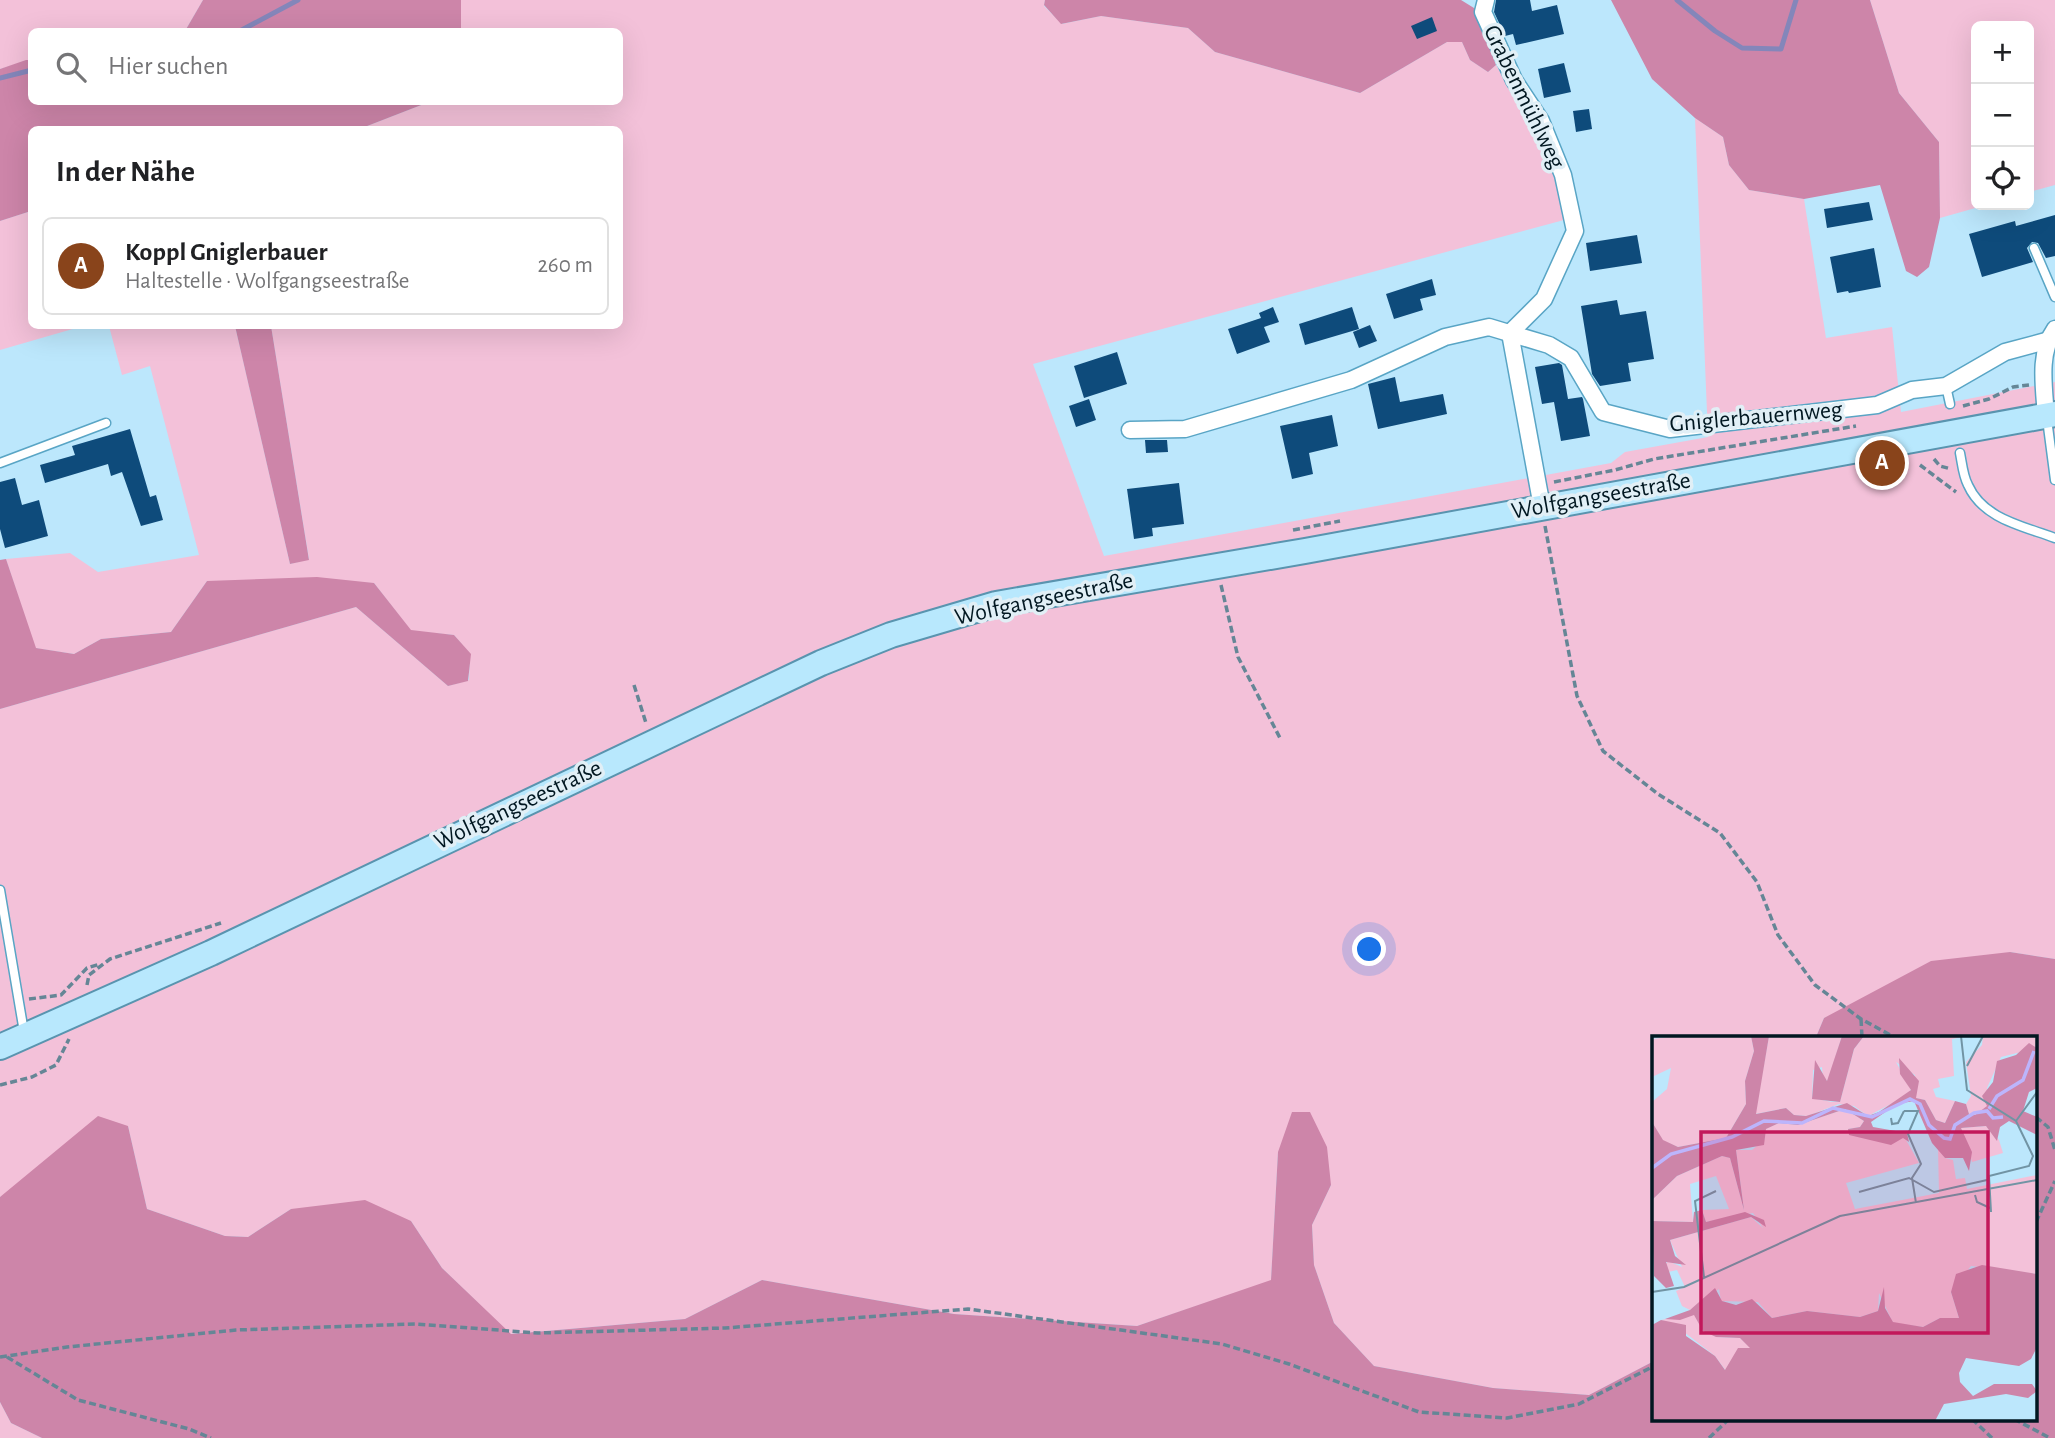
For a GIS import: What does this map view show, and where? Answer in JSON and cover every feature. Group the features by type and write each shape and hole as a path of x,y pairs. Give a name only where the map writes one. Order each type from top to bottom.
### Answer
{"main road":[{"name":"Wolfgangseestraße","path":"0,1047 211,953 821,663 891,635 996,604 1217,566 1540,496 2051,415"}],"street":[{"name":"Grabenmühlweg","path":"1486,0 1483,12 1514,80 1541,121 1563,175 1575,231 1544,299 1510,333"},
{"name":"Gniglerbauernweg","path":"1130,430 1185,429 1351,380 1445,337 1489,327 1549,345 1571,358 1603,412 1670,429 1877,405 1912,390 1946,386 2005,352 2051,335"},
{"path":"1510,333 1540,496"},
{"path":"2051,335 2043,383 2051,415"}],"lane":[{"path":"2034,248 2055,297"},
{"path":"1946,386 1951,406"},
{"path":"2051,415 2055,480"},
{"path":"0,463 106,423"},
{"path":"1960,453 1966,483 1979,504 2003,519 2055,538"},
{"path":"0,890 24,1037"}],"path":[{"path":"1951,406 1989,399 2013,387 2043,383"},
{"path":"1858,426 1667,457 1615,470 1540,496 1577,696 1603,751 1658,794 1720,833 1757,882 1778,935 1815,985 1861,1019 1892,1036"},
{"path":"1920,465 1971,504 1979,504"},
{"path":"1217,566 1238,657 1280,738"},
{"path":"635,685 651,742"},
{"path":"18,999 61,995 87,968 102,964"},
{"path":"1861,1019 1862,1036"},
{"path":"0,1085 32,1077 56,1065 69,1038"},
{"path":"2038,1120 2048,1127 2055,1150"},
{"path":"2038,1219 2055,1181"},
{"path":"0,1357 67,1347 236,1330 415,1324 538,1333 725,1328 968,1309 1222,1344 1289,1364 1419,1412 1507,1418 1519,1416 1578,1404 1652,1367"},
{"path":"6,1356 78,1400 189,1429 211,1438"},
{"path":"1709,1438 1728,1420"},
{"path":"1973,1420 1992,1438"},
{"path":"2016,1420 2050,1438"}],"shaded area":[{"path":"0,0 203,0 187,28 28,28 28,61 0,69"},
{"path":"203,0 461,0 461,28 187,28"},
{"path":"461,0 1045,0 1044,6 1062,24 1101,16 1188,28 1215,52 1360,93 1447,42 1462,42 1470,60 1488,72 1496,65 1547,144 1564,220 1033,364 1104,556 1611,463 1625,452 1708,437 1695,118 1723,137 1729,165 1749,190 1804,199 1826,338 1892,327 1901,412 2055,382 2055,959 2010,952 1824,1018 1816,1036 1652,1036 1652,1362 1589,1395 1493,1388 1374,1366 1334,1323 1314,1265 1312,1225 1331,1185 1278,1152 1271,1281 1137,1326 954,1314 762,1280 685,1319 510,1334 442,1268 411,1221 291,1209 248,1237 225,1236 147,1209 128,1126 0,1197 0,709 356,607 448,686 469,680 470,654 454,635 411,631 374,583 207,581 171,632 101,639 74,654 35,648 6,559 70,553 98,572 199,555 150,366 122,375 110,329 236,329 290,564 309,559 271,329 623,329 623,126 367,126 421,105 623,105 623,28 461,28"},
{"path":"1045,0 1461,0 1474,8 1496,65 1488,72 1470,60 1462,42 1447,42 1360,93 1215,52 1188,28 1101,16 1061,24 1044,5"},
{"path":"1611,0 1870,0 1899,93 1939,142 1940,218 1929,267 1917,277 1906,271 1880,185 1804,199 1749,190 1729,165 1723,137 1695,118 1652,79"},
{"path":"1870,0 2055,0 2055,185 2034,191 2034,21 1971,21 1971,209 1940,218 1939,142 1899,93"},
{"path":"28,60 28,105 421,105 367,126 28,126 28,212 0,221 0,69"},
{"path":"28,212 28,329 73,329 0,350 0,221"},
{"path":"236,329 271,329 309,560 290,564"},
{"path":"6,559 36,648 74,654 101,639 171,632 207,581 317,577 374,583 411,630 454,635 471,654 468,681 448,686 356,607 0,709 0,560"},
{"path":"2010,952 2055,959 2055,1438 42,1438 11,1423 0,1402 0,1197 98,1116 128,1126 147,1209 225,1236 248,1237 291,1209 365,1200 411,1221 442,1268 511,1334 685,1319 762,1280 954,1314 1137,1326 1271,1280 1278,1152 1292,1112 1310,1112 1327,1147 1331,1185 1312,1225 1314,1265 1334,1323 1374,1366 1493,1388 1589,1395 1652,1362 1652,1420 2038,1420 2038,1036 1816,1036 1824,1018 1931,961"},
{"path":"0,1402 11,1423 42,1438 0,1438"}],"building":[{"path":"1496,0 1530,0 1532,11 1557,5 1564,34 1516,45 1513,34 1505,36 1494,12"},
{"path":"1432,17 1437,31 1417,39 1411,26"},
{"path":"1564,63 1571,92 1544,98 1538,69"},
{"path":"1589,109 1592,129 1576,132 1573,111"},
{"path":"1869,202 1873,220 1827,228 1824,209"},
{"path":"2055,215 2055,256 2046,258 2038,243 2032,242 2027,248 2033,262 1982,277 1969,234 2015,221 2016,226"},
{"path":"1637,235 1642,263 1590,271 1586,243"},
{"path":"1874,248 1881,287 1837,293 1830,257"},
{"path":"1432,279 1436,295 1420,299 1423,310 1394,319 1386,294"},
{"path":"1617,300 1620,315 1646,311 1654,359 1628,363 1631,381 1600,386 1592,374 1581,306"},
{"path":"1273,307 1279,322 1264,327 1270,342 1237,354 1228,329 1261,318 1259,313"},
{"path":"1352,307 1359,329 1305,345 1299,324"},
{"path":"1370,325 1377,341 1359,348 1353,332"},
{"path":"1117,352 1127,384 1084,398 1074,366"},
{"path":"1559,363 1562,365 1568,399 1583,399 1590,436 1561,441 1554,402 1542,404 1535,367"},
{"path":"1395,377 1400,402 1443,394 1447,414 1378,429 1368,384"},
{"path":"1089,399 1096,420 1076,427 1069,406"},
{"path":"1332,415 1338,446 1309,453 1313,474 1292,479 1280,426"},
{"path":"130,429 150,497 156,495 163,520 141,526 122,472 111,476 108,464 45,483 40,465 75,455 72,446"},
{"path":"1145,440 1167,440 1168,452 1146,453"},
{"path":"15,478 22,505 39,500 48,536 5,548 0,529 0,482"},
{"path":"1179,483 1184,524 1152,528 1153,536 1134,539 1127,489"}],"waterway":[{"path":"246,28 298,0"},
{"path":"1677,0 1715,31 1742,48 1781,49 1796,0"},
{"path":"0,78 28,71"}],"place":[{"name":"Koppl Gniglerbauer","path":"1882,463"}]}
